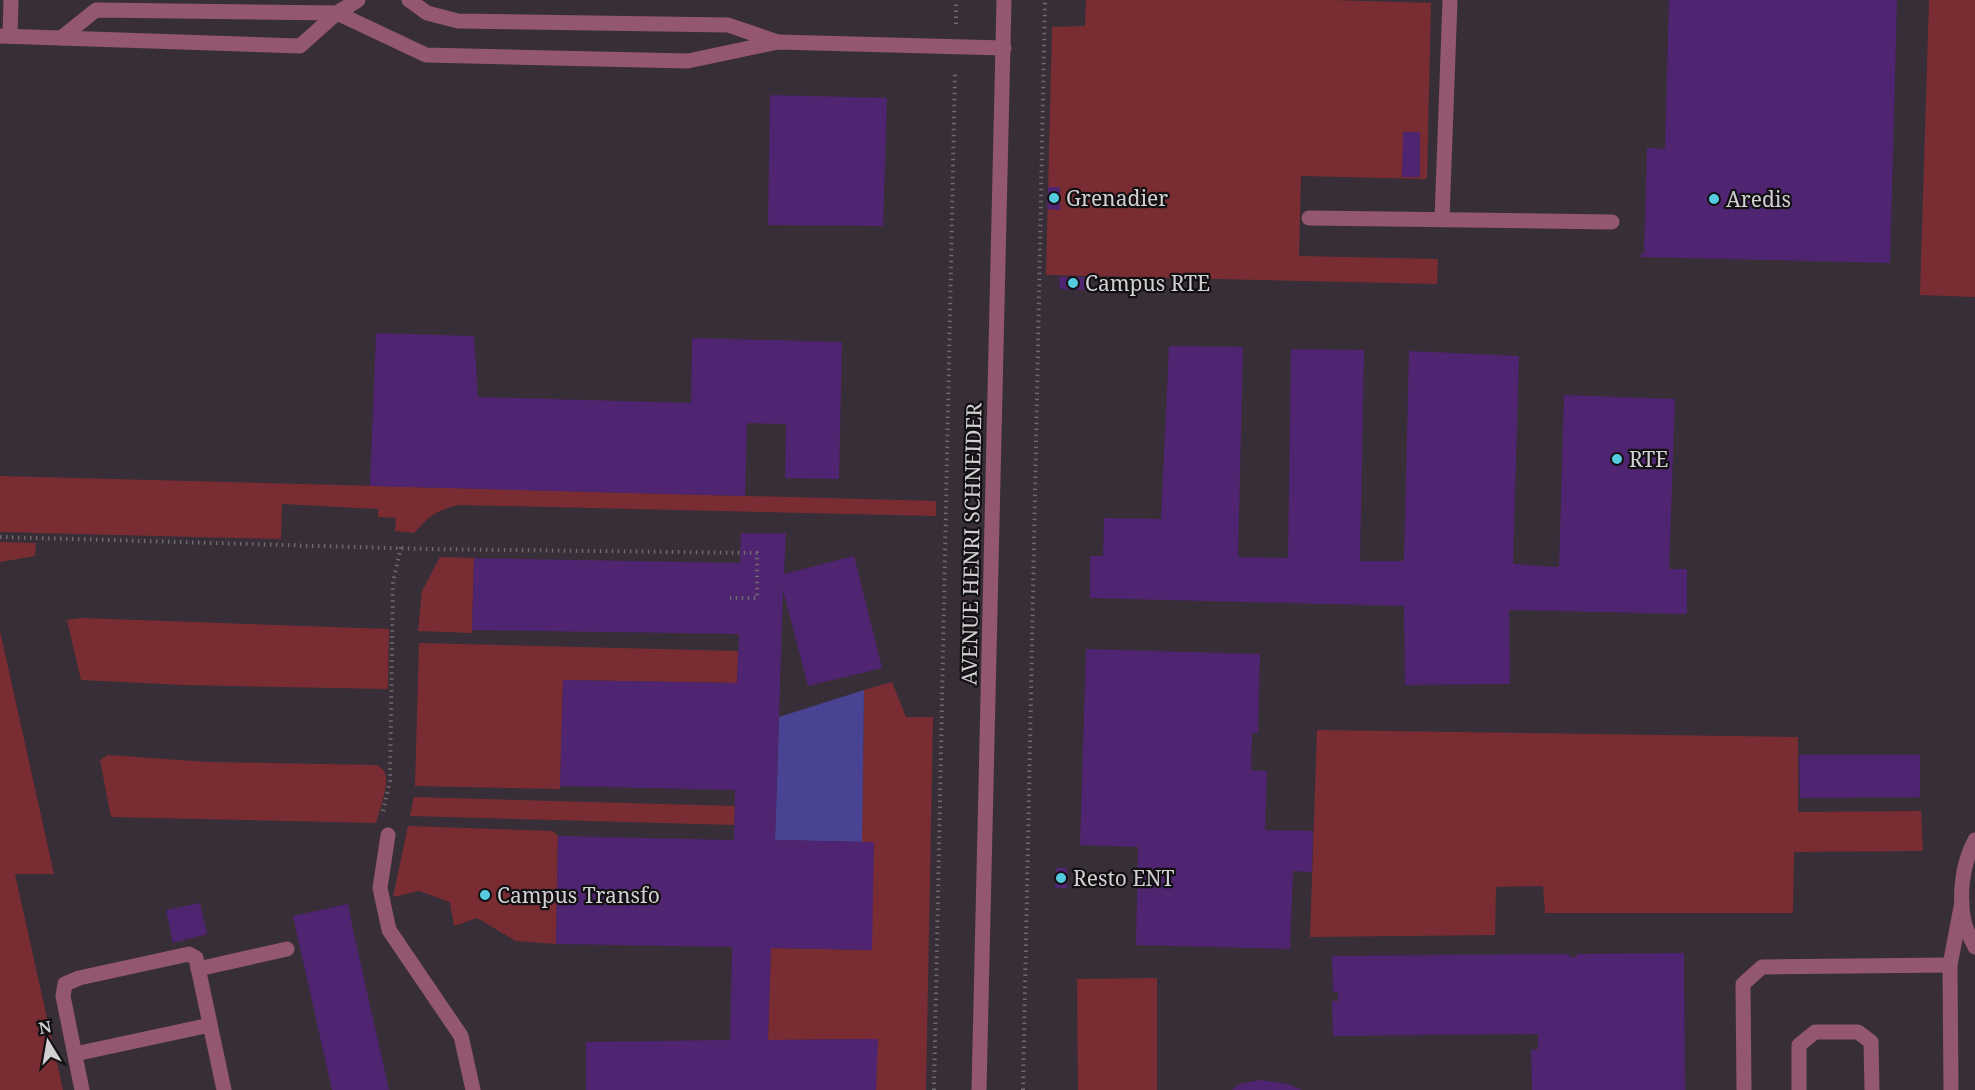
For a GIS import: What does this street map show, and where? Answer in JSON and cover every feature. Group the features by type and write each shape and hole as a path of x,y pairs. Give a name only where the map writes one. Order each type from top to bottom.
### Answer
{"street":[{"path":"11,0 5,36 300,46 337,13 358,0"},
{"path":"409,0 427,13 459,21 728,26 778,42"},
{"name":"AVENUE HENRI SCHNEIDER","path":"979,1090 1004,0"},
{"path":"1442,219 1450,0"},
{"path":"61,38 96,10 337,13 426,55 688,61 778,42 1004,48"},
{"path":"1309,218 1612,222"},
{"path":"388,835 380,888 388,930 461,1036 473,1090"},
{"path":"1950,1090 1950,966 1962,902 1963,875 1970,849 1975,840"},
{"path":"1962,902 1965,924 1975,947"},
{"path":"198,969 287,949"},
{"path":"82,1090 63,996 65,984 79,978 189,954 196,958 224,1090"},
{"path":"1744,1090 1743,984 1762,967 1950,966"},
{"path":"75,1054 210,1025"},
{"path":"1799,1090 1799,1045 1815,1032 1858,1032 1871,1042 1872,1090"}],"path":[{"path":"934,1090 956,0"},
{"path":"1023,1090 1045,0"},
{"path":"0,537 757,553 757,598 730,598"},
{"path":"382,813 390,781 393,582 401,547"}],"shaded area":[{"path":"0,0 1975,0 1975,1090 0,1090"},
{"path":"1086,0 1332,0 1431,3 1427,179 1301,176 1299,256 1438,259 1437,284 1046,275 1052,27 1085,26"},
{"path":"1929,0 1975,0 1975,297 1920,295"},
{"path":"0,476 936,501 936,516 460,505 434,514 414,533 395,531 396,518 378,517 378,509 282,504 281,539 0,532"},
{"path":"0,542 36,543 35,556 0,562"},
{"path":"440,557 474,558 472,633 418,631 422,591"},
{"path":"81,618 389,629 388,689 183,685 81,680 67,620"},
{"path":"0,631 54,874 15,874 63,1090 0,1090"},
{"path":"419,643 738,651 737,683 563,680 560,789 415,786"},
{"path":"892,682 906,717 933,717 926,1090 876,1090 877,1039 768,1040 771,948 871,950 874,842 862,842 864,690"},
{"path":"864,690 862,842 775,840 779,717"},
{"path":"1317,730 1798,737 1798,812 1921,811 1923,851 1794,852 1793,913 1545,913 1543,886 1496,887 1495,935 1310,937"},
{"path":"108,755 208,762 377,765 384,771 386,781 376,823 111,817 100,760"},
{"path":"414,797 735,806 734,825 410,816"},
{"path":"408,826 553,831 558,836 556,944 516,941 477,918 454,926 450,902 419,891 393,897"},
{"path":"1157,978 1157,1090 1078,1090 1077,979"}],"building":[{"path":"1669,0 1897,0 1890,263 1641,257 1641,253 1644,254 1647,148 1665,149"},
{"path":"770,95 887,98 883,226 768,225"},
{"path":"1403,132 1420,132 1420,177 1402,177"},
{"name":"Grenadier","path":"1048,187 1060,187 1060,210 1047,209"},
{"name":"Campus RTE","path":"1059,277 1087,277 1087,290 1060,289"},
{"path":"376,333 474,336 478,397 691,403 692,338 842,342 839,479 785,478 786,424 747,423 745,496 370,486"},
{"name":"RTE","path":"1169,346 1243,347 1238,557 1288,558 1291,349 1364,350 1360,561 1404,561 1409,351 1519,356 1513,564 1559,567 1564,395 1675,399 1669,569 1687,569 1687,614 1509,610 1510,684 1405,685 1404,606 1090,598 1090,556 1103,556 1104,518 1161,519"},
{"path":"741,533 786,533 784,574 854,556 882,668 808,686 783,590 775,840 874,842 872,950 771,948 768,1040 878,1039 876,1090 586,1090 586,1042 730,1040 732,947 556,944 558,836 734,840 735,790 560,786 563,680 737,683 739,634 472,630 474,558 740,563"},
{"path":"1086,649 1260,654 1258,733 1252,733 1251,770 1267,771 1265,830 1313,831 1312,872 1293,871 1290,949 1136,945 1138,847 1080,845"},
{"path":"1799,755 1920,755 1920,797 1800,798"},
{"name":"Resto ENT","path":"1056,868 1067,868 1067,888 1055,888"},
{"path":"200,903 207,934 173,943 166,910"},
{"path":"348,904 389,1090 332,1090 293,916"},
{"path":"1684,953 1685,1090 1532,1090 1531,1050 1538,1049 1538,1034 1333,1036 1332,1001 1338,1001 1338,992 1333,992 1332,956 1569,954 1569,957 1577,957 1577,954"},
{"path":"1261,1080 1288,1084 1302,1090 1232,1090 1239,1084"}],"place":[{"name":"Grenadier","path":"1054,198"},
{"name":"Aredis","path":"1714,199"},
{"name":"Campus RTE","path":"1073,283"},
{"name":"RTE","path":"1617,459"},
{"name":"Resto ENT","path":"1061,878"},
{"name":"Campus Transfo","path":"485,895"}]}
